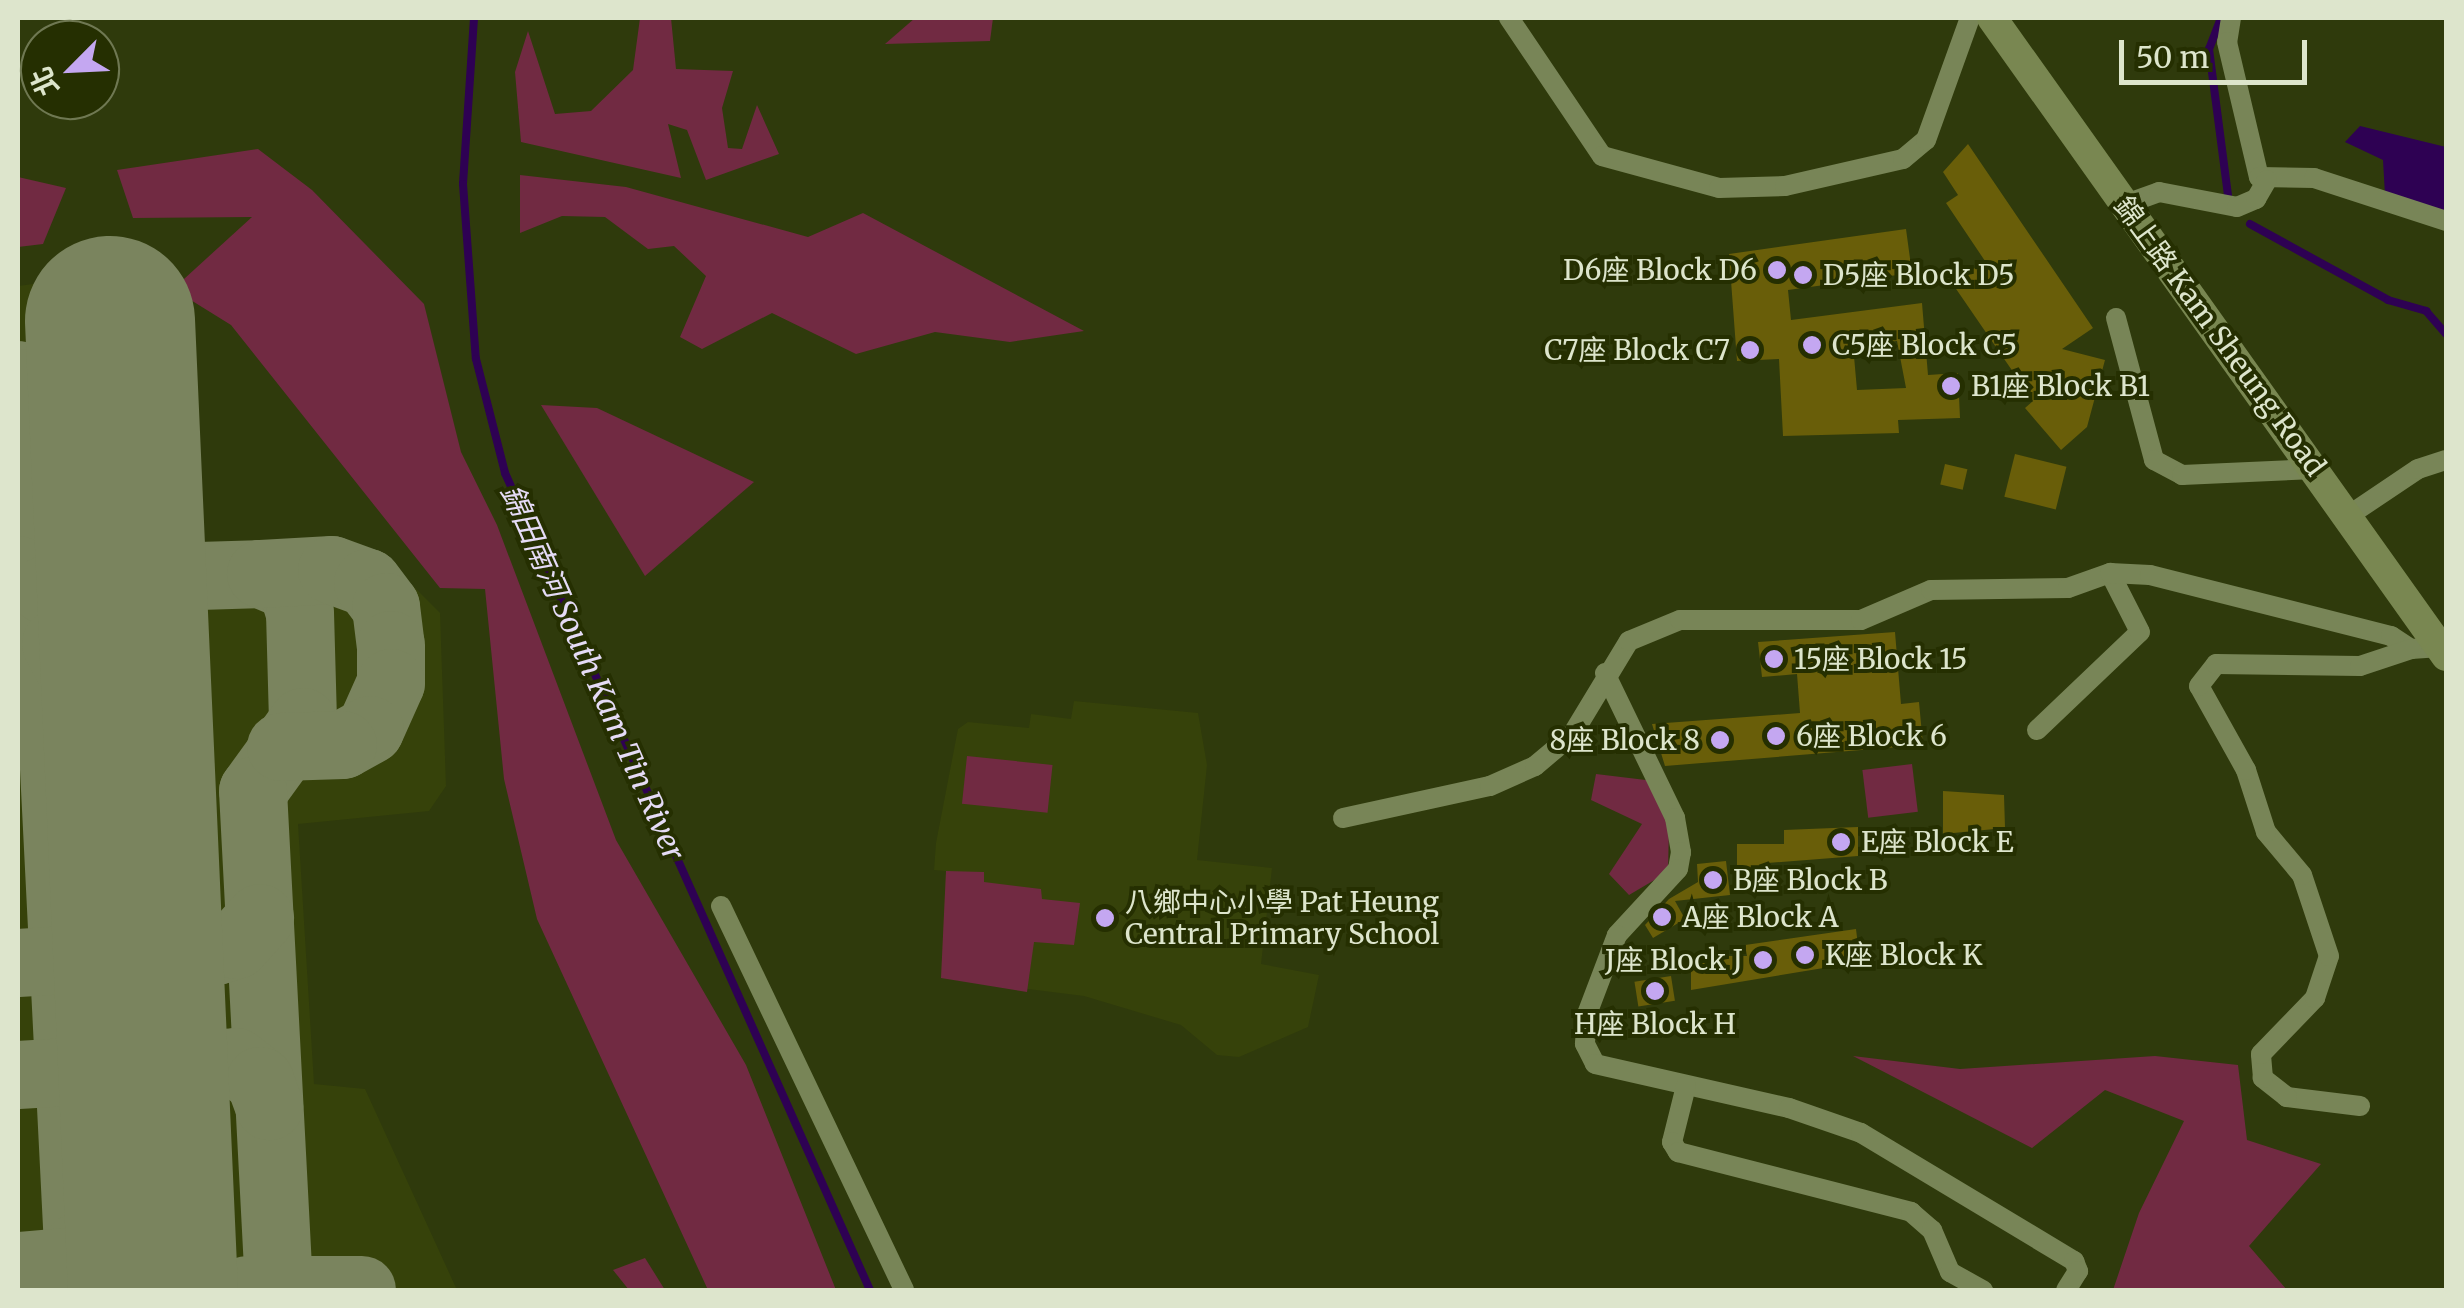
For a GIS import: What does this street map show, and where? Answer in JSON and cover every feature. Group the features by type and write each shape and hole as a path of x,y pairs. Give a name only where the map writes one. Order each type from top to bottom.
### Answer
{"main road":[{"name":"錦上路 Kam Sheung Road","path":"1992,18 2348,516 2433,651"}],"street":[{"path":"1509,18 1602,156 1719,188 1786,186 1903,159 1926,140 1970,18"},
{"path":"2231,18 2227,42 2252,163 2267,180"},
{"path":"2267,180 2314,178 2446,221"},
{"path":"2126,204 2159,192 2237,207 2256,199 2267,180"},
{"path":"2116,318 2154,460 2182,475 2315,469"},
{"path":"2348,516 2418,470 2446,460"},
{"path":"1343,818 1517,776 1572,735 1605,674 1652,625 1861,620 1931,590 2068,588 2110,573 2206,589 2391,636 2433,651"},
{"path":"2037,730 2140,632 2110,573"},
{"path":"2360,1106 2287,1097 2263,1078 2262,1054 2315,998 2329,956 2302,874 2266,832 2246,770 2199,686 2216,664 2360,666 2433,651"},
{"path":"1605,674 1675,818 1682,852 1678,869 1617,935 1587,1014 1585,1044 1610,1074 1686,1086 1862,1133 2074,1261 2078,1271 2066,1290"},
{"path":"721,906 904,1290"},
{"path":"1686,1086 1672,1142 1678,1152 1911,1212 1932,1230 1950,1272 1983,1290"}],"shaded area":[{"path":"640,18 671,18 676,69 733,71 722,108 728,148 742,149 757,105 779,154 706,180 687,130 668,124 681,178 521,142 515,72 528,31 555,114 591,111 633,70"},
{"path":"915,18 993,18 990,41 885,44"},
{"path":"2360,126 2446,147 2446,215 2385,195 2383,160 2345,142"},
{"path":"258,149 312,190 424,304 461,452 497,525 616,840 746,1065 836,1290 708,1290 537,919 504,779 485,589 440,588 231,325 173,289 252,217 133,218 117,170"},
{"path":"520,175 626,187 808,237 863,213 1084,331 1010,342 935,332 856,354 772,313 702,349 680,337 706,276 674,246 648,249 605,217 562,216 520,233"},
{"path":"18,177 66,188 43,244 18,247"},
{"path":"41,283 89,1290 18,1290 18,286"},
{"path":"541,405 597,408 754,482 645,576"},
{"path":"197,547 378,551 440,613 446,786 429,811 298,824 314,1084 365,1089 457,1290 233,1290"},
{"name":"八鄉中心小學 Pat Heung Central Primary School","path":"1074,701 1198,713 1207,765 1197,860 1272,868 1261,964 1319,975 1308,1027 1239,1057 1217,1055 1181,1025 1084,996 941,978 946,871 934,870 958,729 968,722 1029,728 1031,714 1071,719"},
{"path":"967,756 1053,765 1048,813 962,804"},
{"path":"1912,764 1918,812 1868,818 1862,770"},
{"path":"1596,774 1654,781 1669,827 1668,872 1629,895 1609,874 1642,824 1591,800"},
{"path":"946,871 984,872 984,882 1041,889 1042,899 1080,903 1074,945 1034,942 1027,992 941,978"},
{"path":"1853,1056 1960,1069 2155,1056 2238,1065 2247,1140 2321,1164 2249,1246 2287,1290 2113,1290 2139,1213 2184,1121 2105,1090 2032,1148"},
{"path":"645,1258 665,1290 629,1290 613,1270"}],"building":[{"path":"1968,144 2093,328 2062,349 2105,360 2087,427 2061,450 2025,408 2033,401 1952,283 1985,261 1946,203 1958,195 1943,172"},
{"path":"1906,229 1912,273 1788,290 1791,320 1922,303 1928,375 1958,373 1960,418 1898,420 1899,433 1783,436 1779,359 1737,361 1729,254","holes":["1897,341 1906,388 1857,390 1853,345"]},
{"path":"2015,454 2066,467 2056,510 2004,497"},
{"path":"1945,464 1967,469 1963,490 1940,484"},
{"path":"1895,632 1901,704 1919,702 1923,745 1665,766 1652,724 1800,713 1797,674 1762,677 1758,642"},
{"path":"1943,791 2004,795 2005,828 1943,834"},
{"path":"1858,827 1858,856 1767,863 1767,878 1737,878 1737,844 1784,844 1784,830"},
{"path":"1726,861 1730,895 1675,901 1685,919 1653,938 1645,925 1669,899 1698,882 1697,864"},
{"path":"1856,929 1860,962 1691,990 1691,956 1747,956 1745,945"},
{"name":"H座 Block H","path":"1671,976 1675,1001 1638,1006 1634,982"}],"waterway":[{"name":"錦田南河 South Kam Tin River","path":"474,18 463,184 476,359 505,473 870,1290"},
{"path":"2221,18 2209,49 2228,196"},
{"path":"2250,224 2388,300 2426,311 2446,334"}],"taxiway":[{"path":"18,375 29,383 45,590 78,1247 64,1262 18,1266"},
{"path":"18,570 45,590 89,600 199,576 261,574 292,587 300,613 303,722 253,791 279,1290"},
{"path":"261,574 332,570 368,583 386,607 391,645 391,683 370,730 343,745 281,747"},
{"path":"56,644 130,781"},
{"path":"18,963 217,951 236,945 260,918"},
{"path":"18,1075 236,1062 260,1081 269,1106"},
{"path":"247,1290 362,1290"}],"runway":[{"path":"110,321 153,1290"}],"place":[{"name":"D6座 Block D6","path":"1777,270"},
{"name":"D5座 Block D5","path":"1803,275"},
{"name":"C5座 Block C5","path":"1812,345"},
{"name":"C7座 Block C7","path":"1750,350"},
{"name":"B1座 Block B1","path":"1951,386"},
{"name":"15座 Block 15","path":"1774,659"},
{"name":"6座 Block 6","path":"1776,736"},
{"name":"8座 Block 8","path":"1720,740"},
{"name":"E座 Block E","path":"1841,842"},
{"name":"B座 Block B","path":"1713,880"},
{"name":"A座 Block A","path":"1662,917"},
{"name":"八鄉中心小學 Pat Heung Central Primary School","path":"1105,918"},
{"name":"K座 Block K","path":"1805,955"},
{"name":"J座 Block J","path":"1763,960"},
{"name":"H座 Block H","path":"1655,991"}]}
